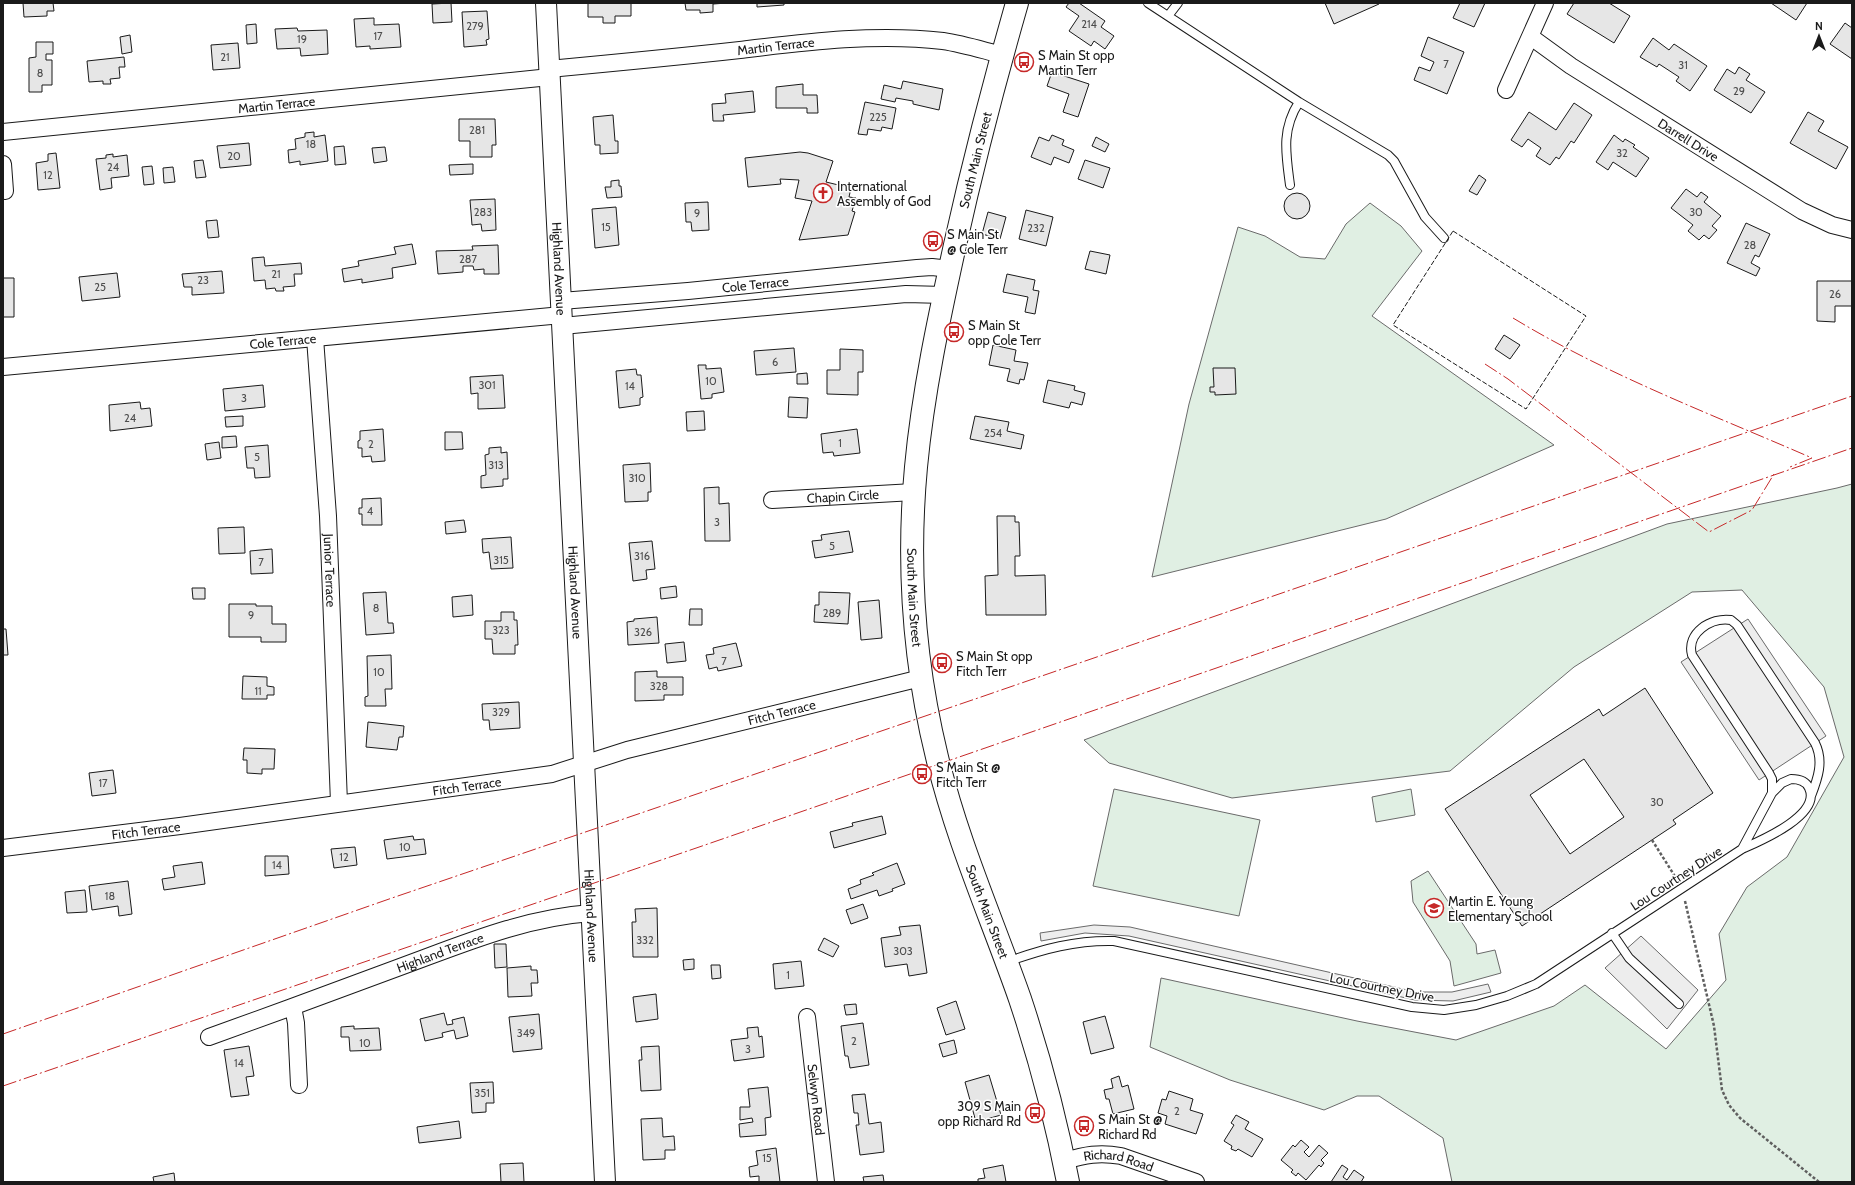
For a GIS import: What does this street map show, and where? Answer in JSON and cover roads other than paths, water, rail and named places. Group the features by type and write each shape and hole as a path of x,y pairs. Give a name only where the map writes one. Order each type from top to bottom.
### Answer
{"main road":[{"name":"South Main Street","path":"1017,3 970,179 944,295 924,409 914,492 913,585 921,678 935,749 949,804 965,852 1006,962 1042,1073 1068,1182"}],"street":[{"name":"Highland Avenue","path":"546,3 605,1182"},
{"path":"1506,90 1545,3"},
{"name":"Darrell Drive","path":"1531,36 1584,74 1802,211 1832,225 1852,230"},
{"name":"Martin Terrace","path":"3,132 550,73 627,62 808,42 910,39 943,41 1002,55"},
{"path":"3,164 5,190"},
{"name":"Cole Terrace","path":"562,314 688,291 917,268 932,267 950,269"},
{"name":"Cole Terrace","path":"3,367 562,314 906,294 944,295"},
{"name":"Junior Terrace","path":"315,338 328,516 337,779 340,803"},
{"name":"Chapin Circle","path":"772,500 914,492"},
{"name":"Fitch Terrace","path":"3,848 188,825 552,774 585,765 634,748 921,678"},
{"name":"Highland Terrace","path":"209,1036 293,1007 493,933 545,919 591,913"},
{"path":"293,1007 296,1024 299,1085"},
{"name":"Selwyn Road","path":"807,1017 826,1182"},
{"name":"Richard Road","path":"1064,1161 1098,1153 1109,1154 1121,1156 1196,1182"}],"lane":[{"path":"1148,3 1299,102 1388,155 1394,161 1425,217 1444,238"},
{"path":"1168,16 1178,3"},
{"path":"1290,185 1286,155 1286,133 1290,117 1299,102"},
{"path":"1772,793 1772,780 1769,773 1692,655 1690,646 1693,637 1702,629 1717,621 1731,620 1737,625 1815,743 1820,757 1820,766 1811,796"},
{"name":"Lou Courtney Drive","path":"1006,962 1065,944 1114,941 1397,1004 1429,1010 1444,1010 1486,1002 1536,984 1742,849 1766,839 1793,821 1808,806 1811,796 1806,783 1794,779 1782,783 1772,793 1742,849"},
{"path":"1612,934 1629,958 1679,1004"}],"place":[{"name":"S Main St opp Martin Terr","path":"1024,62"},
{"name":"International Assembly of God","path":"823,193"},
{"name":"S Main St @ Cole Terr","path":"933,241"},
{"name":"S Main St opp Cole Terr","path":"954,332"},
{"name":"S Main St opp Fitch Terr","path":"942,663"},
{"name":"S Main St @ Fitch Terr","path":"922,774"},
{"name":"Martin E. Young Elementary School","path":"1434,908"},
{"name":"309 S Main opp Richard Rd","path":"1035,1113"},
{"name":"S Main St @ Richard Rd","path":"1084,1126"}]}
